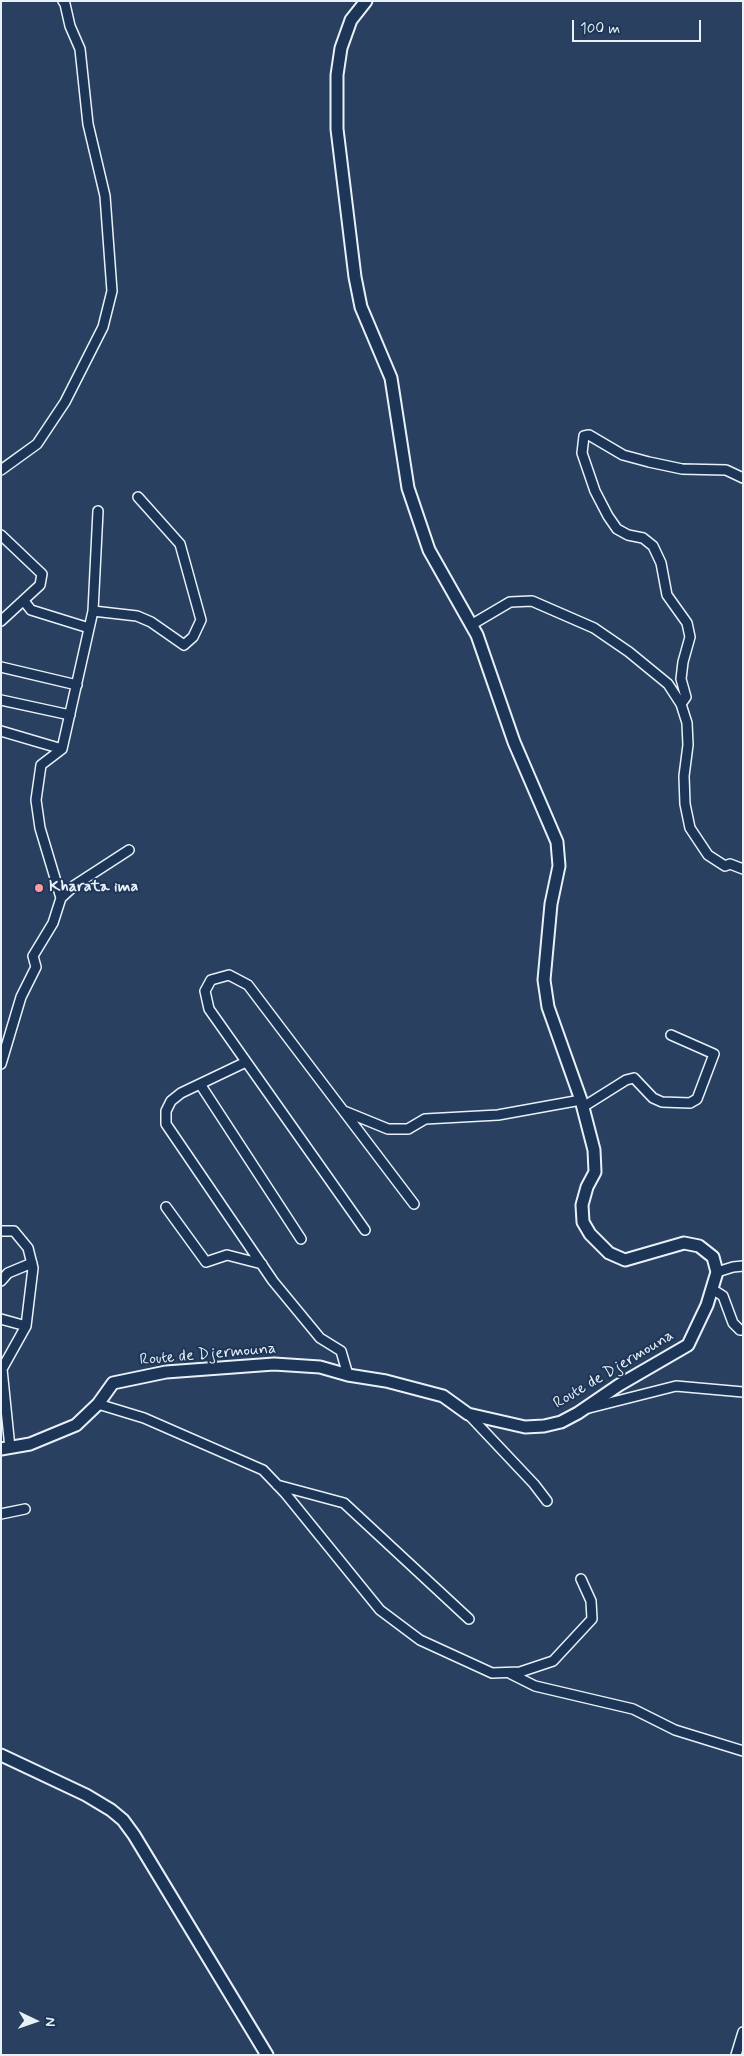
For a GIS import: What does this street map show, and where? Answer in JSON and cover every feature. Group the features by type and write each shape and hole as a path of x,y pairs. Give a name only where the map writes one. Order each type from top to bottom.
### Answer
{"street":[{"path":"1,470 37,444 65,402 103,327 112,291 105,196 88,124 80,49 70,26 63,1"},
{"path":"366,1 351,20 341,48 337,75 337,129 355,277 361,307 391,378 408,488 429,550 477,635 514,742 557,842 559,866 551,904 544,980 548,1007 582,1104 594,1150 595,1172 587,1187 582,1205 583,1222 590,1234 609,1253 625,1260 684,1243 699,1246 713,1256 717,1272 743,1266"},
{"path":"681,704 686,696 681,679 683,662 690,637 687,622 667,595 660,563 653,546 643,538 628,535 617,529 608,516 595,491 582,452 584,436 589,435 623,455 649,462 682,469 726,470 743,478"},
{"path":"93,611 137,616 151,622 184,645 193,637 201,620 180,544 138,497"},
{"path":"61,898 40,828 36,800 41,765 62,749 93,611 98,511"},
{"path":"1,535 42,574 40,585 1,621"},
{"path":"24,601 31,610 89,628"},
{"path":"471,625 510,602 532,601 601,633 629,652 668,684 681,704 687,722 688,745 684,776 690,828 708,855 725,866 730,864 743,869"},
{"path":"1,667 76,685"},
{"path":"1,700 70,715"},
{"path":"1,731 62,749"},
{"path":"1,1064 3,1052 21,997 36,967 33,956 53,923 61,898 75,885 129,850"},
{"path":"365,1230 209,1009 205,991 211,980 229,975 248,985 345,1110 414,1204"},
{"path":"345,1110 388,1129 408,1129 424,1119 498,1116 582,1104 626,1080 634,1078 653,1098 662,1102 690,1103 697,1099 714,1054 671,1035"},
{"path":"246,1062 181,1093 171,1101 166,1111 166,1124 262,1264 320,1338 341,1351 348,1374"},
{"path":"200,1084 301,1239"},
{"path":"166,1208 206,1262 227,1255 262,1264"},
{"path":"1,1231 14,1231 28,1248 33,1268 26,1326 2,1369 6,1448"},
{"path":"1,1281 8,1273 32,1264"},
{"name":"Route de Djermouna","path":"6,1448 30,1444 76,1425 98,1404 113,1383 166,1372 274,1364 320,1367 386,1381 443,1396 468,1414 525,1426 544,1426 561,1422 586,1408 619,1385 688,1345 710,1295 717,1272"},
{"path":"710,1295 712,1289 723,1296 733,1323 740,1330 743,1330"},
{"path":"2,1318 26,1326"},
{"path":"586,1408 676,1386 743,1392"},
{"path":"98,1404 144,1418 263,1470 380,1610 420,1640 492,1673 520,1672 553,1661 592,1620 591,1601 581,1580"},
{"path":"468,1414 534,1484 547,1502"},
{"path":"277,1485 344,1503 469,1619"},
{"path":"1,1514 25,1509"},
{"path":"508,1672 535,1686 633,1708 675,1730 743,1751"},
{"path":"1,1754 86,1795 111,1810 123,1820 134,1834 267,2055"},
{"path":"736,2055 743,2032"}],"place":[{"name":"Kharata ima","path":"39,888"}]}
